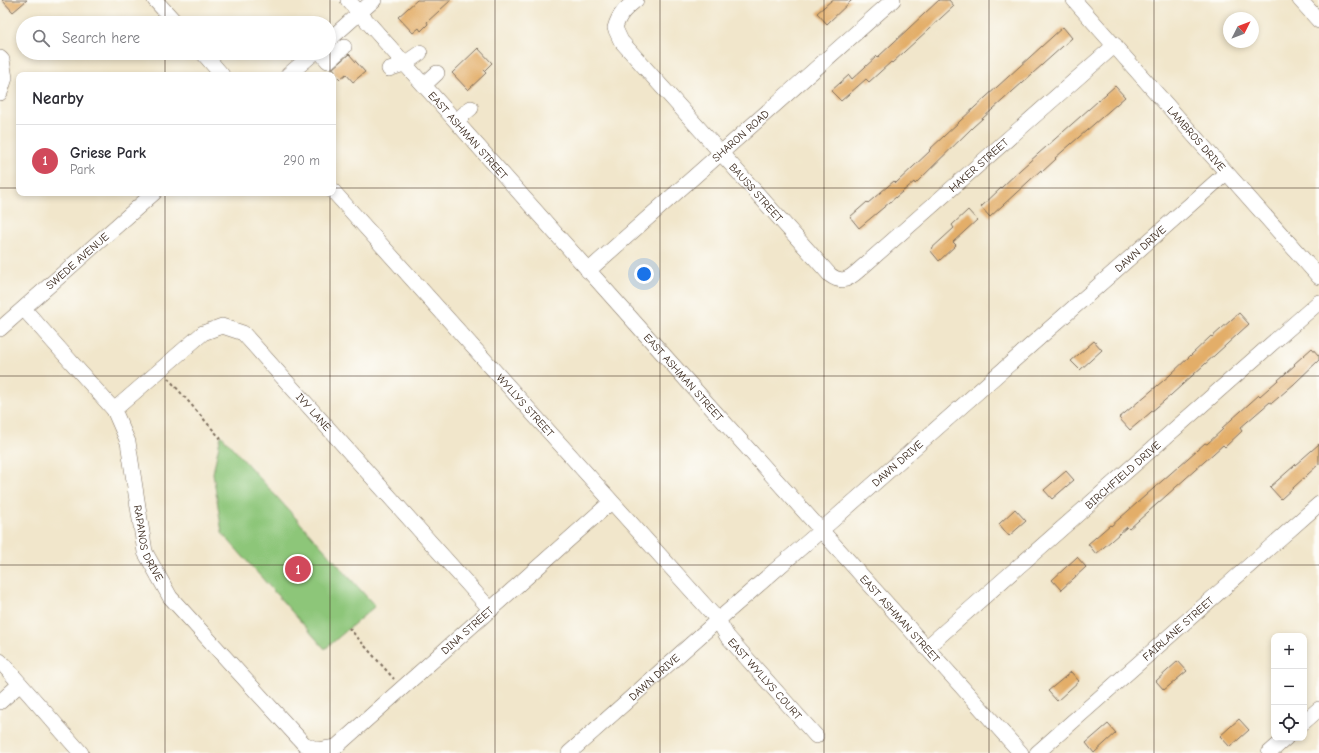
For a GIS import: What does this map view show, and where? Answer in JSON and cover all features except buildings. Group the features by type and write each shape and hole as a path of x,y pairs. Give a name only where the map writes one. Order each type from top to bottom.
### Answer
{"street":[{"path":"155,0 170,16"},
{"name":"EAST ASHMAN STREET","path":"348,0 820,531 1021,753"},
{"path":"336,50 360,13 374,0"},
{"name":"BAUSS STREET","path":"636,0 624,10 618,18 615,28 621,41 830,275 835,279 840,280"},
{"name":"SHARON ROAD","path":"588,271 893,0"},
{"name":"LAMBROS DRIVE","path":"1074,0 1319,277"},
{"path":"1300,0 1319,21"},
{"path":"336,39 344,38"},
{"name":"HAKER STREET","path":"840,280 847,279 859,270 1115,45"},
{"path":"389,69 404,64 420,53"},
{"path":"0,58 2,60 5,78 0,93"},
{"path":"209,60 219,72"},
{"path":"292,72 306,60"},
{"path":"424,85 438,73"},
{"path":"456,121 471,108"},
{"name":"DAWN DRIVE","path":"569,753 1226,173"},
{"name":"WYLLYS STREET","path":"336,194 718,620"},
{"name":"SWEDE AVENUE","path":"0,329 151,196"},
{"name":"BIRCHFIELD DRIVE","path":"926,648 1319,302"},
{"name":"RAPANOS DRIVE","path":"24,309 114,410 128,442 145,552 170,597 304,744 318,750"},
{"name":"IVY LANE","path":"114,410 203,333 222,326 243,333 491,610"},
{"name":"DINA STREET","path":"318,750 336,747 403,689 611,502"},
{"name":"FAIRLANE STREET","path":"1037,753 1319,504"},
{"name":"EAST WYLLYS COURT","path":"718,620 727,636 816,736"},
{"path":"0,661 81,753"},
{"path":"0,702 20,684"},
{"path":"1307,719 1319,709"},
{"path":"1269,753 1283,741"}],"path":[{"path":"161,370 221,439"},
{"path":"349,628 403,689"}],"green space":[{"path":"221,435 375,606 325,649 222,533 213,473"}],"place":[{"name":"Griese Park","path":"298,569"}]}
